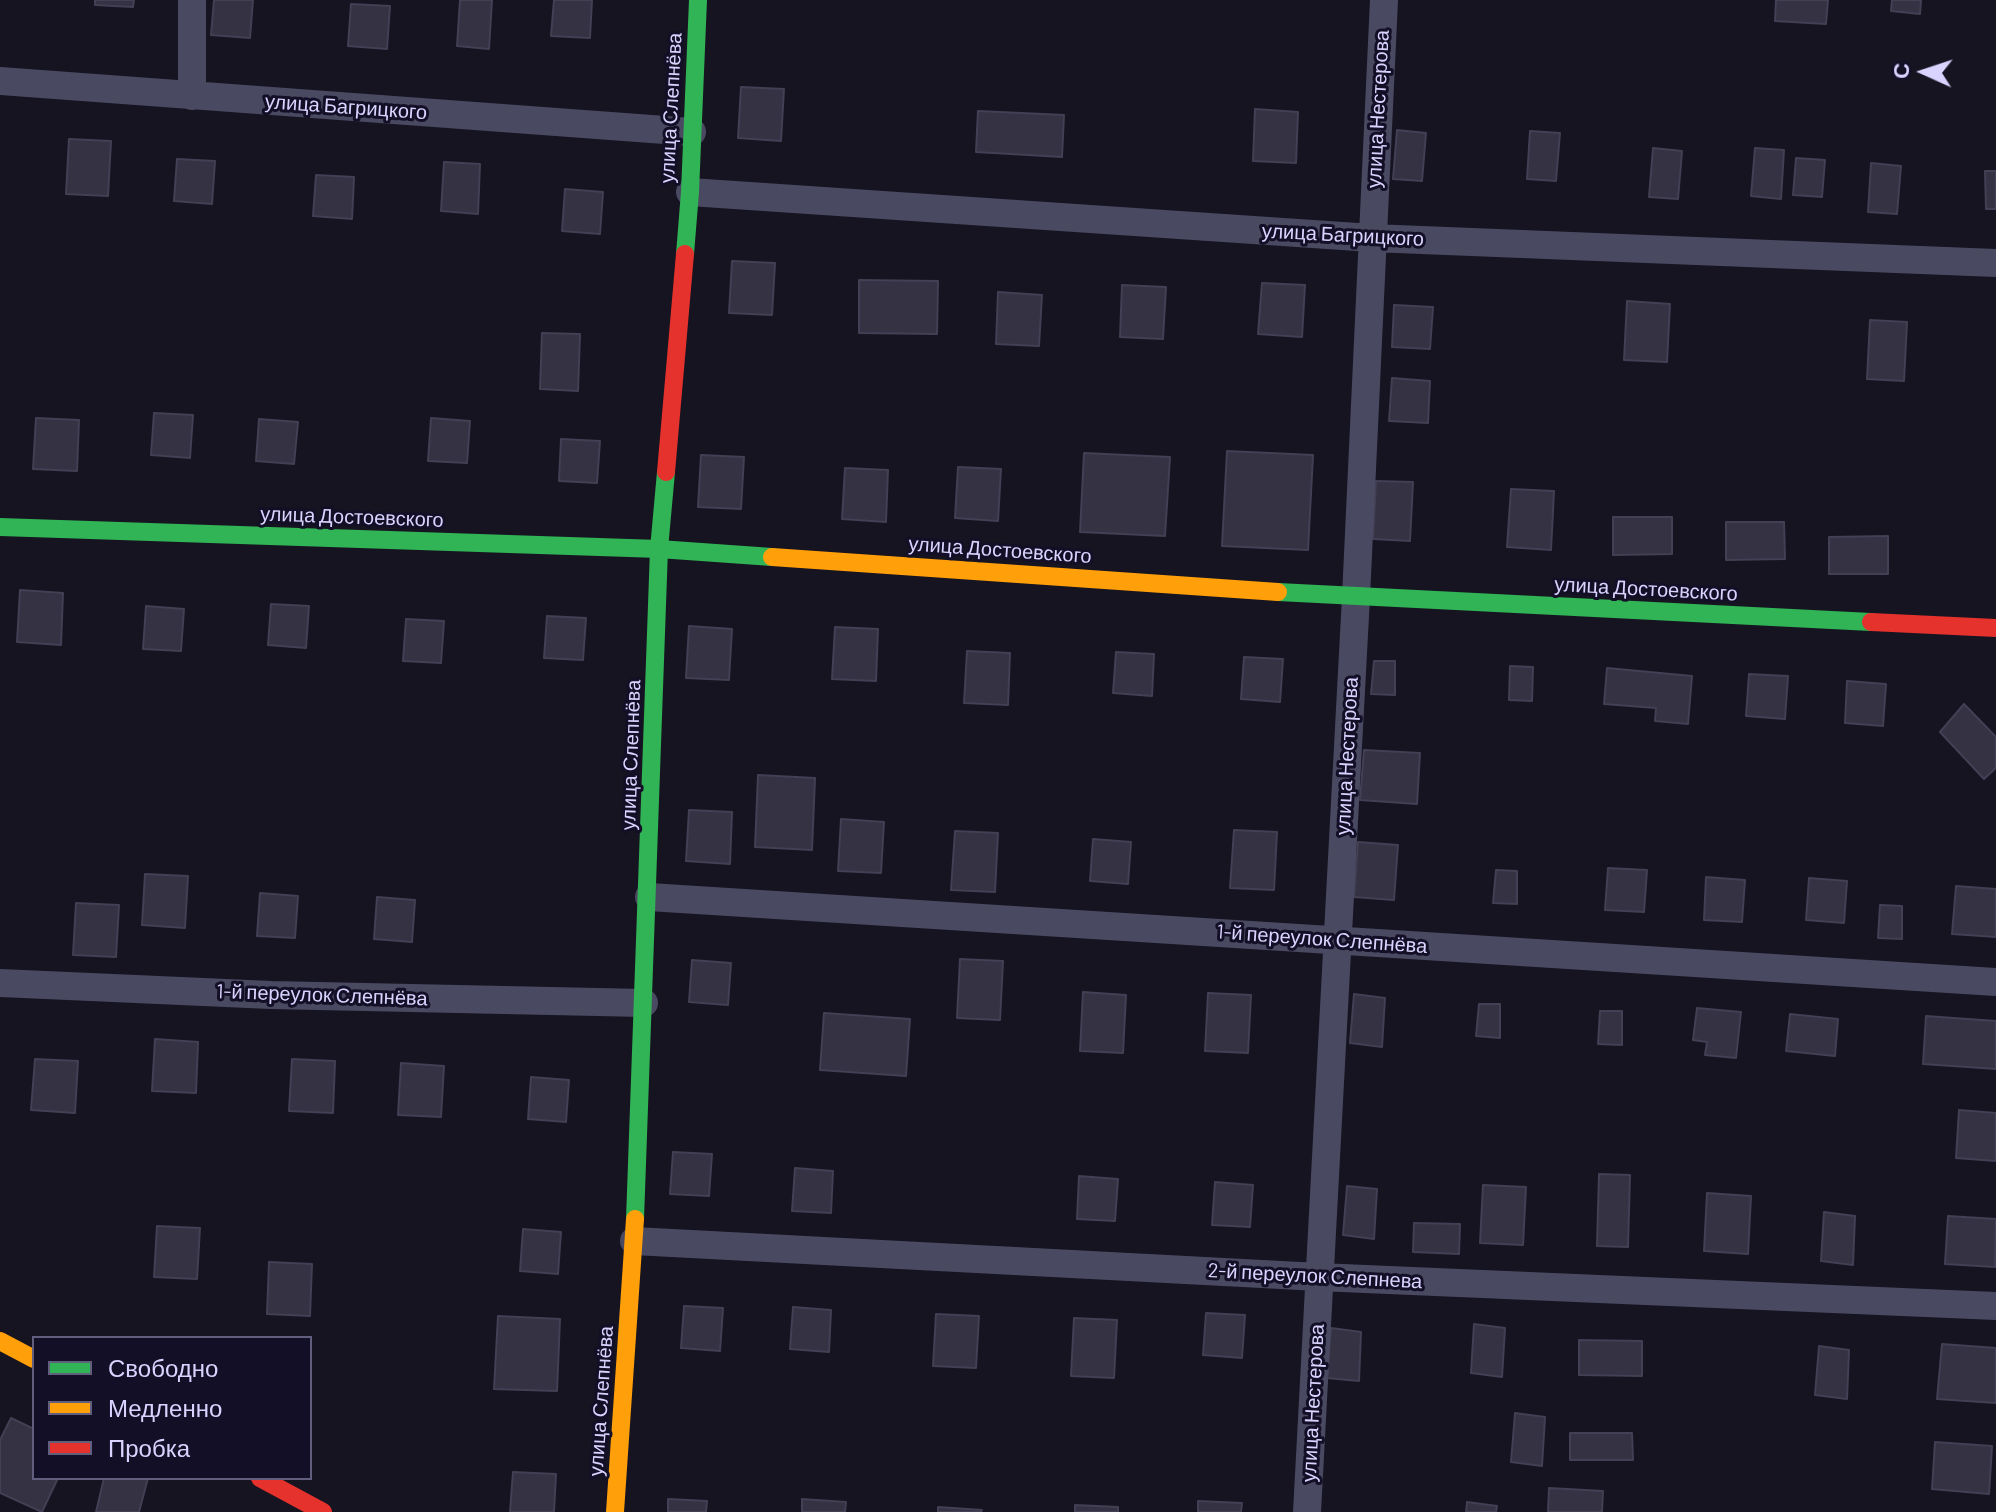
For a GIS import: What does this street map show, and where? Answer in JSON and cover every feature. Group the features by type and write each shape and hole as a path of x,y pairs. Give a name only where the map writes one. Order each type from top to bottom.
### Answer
{"street":[{"path":"192,0 192,96"},
{"name":"улица Слепнёва","path":"615,1512 634,1241 649,897 659,549 690,192 698,0"},
{"name":"улица Нестерова","path":"1307,1512 1384,0"},
{"name":"улица Багрицкого","path":"0,81 692,132"},
{"name":"улица Багрицкого","path":"690,192 1372,238 1996,263"},
{"name":"улица Достоевского","path":"0,527 659,549 1356,597 1996,628"},
{"name":"1-й переулок Слепнёва","path":"649,897 1996,982"},
{"name":"1-й переулок Слепнёва","path":"0,983 271,995 644,1003"},
{"name":"2-й переулок Слепнева","path":"634,1241 1319,1277 1996,1306"},
{"path":"0,1341 32,1358"},
{"path":"264,1480 323,1512"}],"building":[{"path":"95,0 134,0 133,7 95,5"},
{"path":"214,0 253,0 250,38 211,35"},
{"path":"460,0 492,0 489,49 457,46"},
{"path":"554,0 592,0 590,38 551,36"},
{"path":"1776,0 1828,0 1826,24 1775,21"},
{"path":"1892,0 1921,0 1920,14 1891,11"},
{"path":"351,4 390,6 387,49 348,46"},
{"path":"741,87 784,89 781,141 738,138"},
{"path":"1255,109 1298,112 1296,163 1253,161"},
{"path":"978,111 1064,115 1062,157 976,152"},
{"path":"1397,130 1426,133 1422,181 1393,179"},
{"path":"1530,131 1560,133 1556,181 1527,179"},
{"path":"69,139 111,141 108,196 66,194"},
{"path":"1653,148 1682,151 1678,199 1649,197"},
{"path":"1755,148 1784,150 1781,199 1751,196"},
{"path":"1796,158 1825,160 1822,197 1793,195"},
{"path":"177,159 215,161 212,204 174,201"},
{"path":"444,162 480,164 478,214 441,211"},
{"path":"1871,163 1901,166 1897,214 1868,212"},
{"path":"1985,171 1996,171 1996,209 1986,209"},
{"path":"316,175 354,177 352,219 313,216"},
{"path":"565,189 603,192 600,234 562,231"},
{"path":"732,261 775,263 772,315 729,313"},
{"path":"859,280 938,281 937,334 859,333"},
{"path":"1262,283 1305,285 1302,337 1258,334"},
{"path":"1122,285 1166,287 1163,339 1120,337"},
{"path":"998,292 1042,295 1039,346 996,344"},
{"path":"1627,301 1670,304 1667,362 1624,360"},
{"path":"1394,305 1433,307 1430,349 1392,347"},
{"path":"1870,320 1907,322 1904,381 1867,379"},
{"path":"542,333 580,334 578,391 540,389"},
{"path":"1392,378 1430,381 1428,423 1389,421"},
{"path":"154,413 193,415 190,458 151,455"},
{"path":"36,418 79,420 77,471 33,469"},
{"path":"431,418 470,421 467,463 428,461"},
{"path":"259,419 298,422 294,464 256,461"},
{"path":"561,439 600,441 597,483 559,481"},
{"path":"1227,451 1313,455 1308,550 1222,546"},
{"path":"1084,453 1170,457 1165,536 1080,532"},
{"path":"701,455 744,457 741,509 698,507"},
{"path":"958,467 1001,469 998,521 955,518"},
{"path":"845,468 888,470 886,522 842,519"},
{"path":"1376,481 1413,482 1410,541 1373,539"},
{"path":"1511,489 1554,491 1551,550 1507,547"},
{"path":"1613,517 1672,517 1672,554 1613,555"},
{"path":"1726,522 1784,522 1785,559 1726,560"},
{"path":"1888,536 1888,574 1829,574 1829,537"},
{"path":"20,590 63,593 61,645 17,642"},
{"path":"271,604 309,606 306,648 268,645"},
{"path":"146,606 184,609 181,651 143,649"},
{"path":"547,616 586,618 583,660 544,658"},
{"path":"406,619 444,621 441,663 403,661"},
{"path":"689,626 732,629 729,680 686,678"},
{"path":"835,627 878,629 876,681 832,679"},
{"path":"967,651 1010,653 1008,705 964,703"},
{"path":"1116,652 1154,654 1152,696 1113,693"},
{"path":"1244,657 1283,659 1280,702 1241,699"},
{"path":"1374,661 1395,661 1395,695 1371,694"},
{"path":"1510,666 1533,667 1532,701 1509,700"},
{"path":"1607,668 1692,676 1688,724 1655,721 1656,708 1604,704"},
{"path":"1749,674 1788,676 1785,719 1746,716"},
{"path":"1847,681 1886,684 1883,726 1845,723"},
{"path":"1964,704 1996,737 1996,768 1984,779 1940,732"},
{"path":"1364,750 1420,753 1417,804 1360,800"},
{"path":"758,775 815,778 812,850 755,847"},
{"path":"689,810 732,812 730,864 686,861"},
{"path":"841,819 884,822 881,873 838,871"},
{"path":"1234,830 1277,832 1274,890 1230,888"},
{"path":"955,831 998,833 995,892 951,890"},
{"path":"1093,839 1131,842 1128,884 1090,881"},
{"path":"1358,842 1398,845 1394,900 1354,897"},
{"path":"1608,868 1647,870 1644,912 1605,910"},
{"path":"1496,870 1517,871 1517,904 1493,903"},
{"path":"145,874 188,876 185,928 142,925"},
{"path":"1706,877 1745,880 1742,922 1704,920"},
{"path":"1809,878 1847,881 1844,923 1806,920"},
{"path":"1956,886 1996,889 1996,937 1952,934"},
{"path":"260,893 298,896 295,938 257,936"},
{"path":"377,897 415,900 412,942 374,939"},
{"path":"76,903 119,905 116,957 73,955"},
{"path":"1880,905 1902,906 1902,939 1878,938"},
{"path":"960,959 1003,961 1000,1020 957,1018"},
{"path":"692,960 731,963 728,1005 689,1002"},
{"path":"1083,992 1126,995 1123,1053 1080,1051"},
{"path":"1208,993 1251,995 1248,1053 1205,1051"},
{"path":"1354,994 1385,998 1382,1047 1350,1043"},
{"path":"1479,1004 1500,1004 1500,1038 1476,1036"},
{"path":"1697,1008 1741,1012 1736,1058 1705,1055 1707,1042 1693,1040"},
{"path":"1600,1011 1622,1011 1622,1045 1598,1044"},
{"path":"824,1013 910,1019 906,1076 820,1070"},
{"path":"1790,1014 1838,1019 1835,1056 1786,1051"},
{"path":"1926,1016 1996,1021 1996,1069 1923,1064"},
{"path":"155,1039 198,1042 196,1093 152,1091"},
{"path":"35,1059 78,1061 75,1113 31,1110"},
{"path":"292,1059 335,1061 333,1113 289,1111"},
{"path":"401,1063 444,1066 441,1117 398,1115"},
{"path":"531,1077 569,1080 566,1122 528,1119"},
{"path":"1959,1110 1996,1113 1996,1161 1956,1158"},
{"path":"673,1152 712,1154 709,1196 670,1194"},
{"path":"795,1168 833,1171 831,1213 792,1211"},
{"path":"1599,1174 1630,1175 1628,1247 1597,1246"},
{"path":"1079,1176 1118,1179 1115,1221 1077,1219"},
{"path":"1215,1182 1253,1185 1250,1227 1212,1225"},
{"path":"1483,1185 1526,1187 1523,1245 1480,1243"},
{"path":"1347,1186 1377,1189 1374,1239 1343,1235"},
{"path":"1707,1193 1751,1196 1748,1254 1704,1251"},
{"path":"1824,1212 1855,1216 1853,1265 1821,1261"},
{"path":"1948,1216 1996,1219 1995,1267 1945,1264"},
{"path":"1414,1223 1460,1224 1459,1254 1413,1252"},
{"path":"157,1226 200,1228 197,1279 154,1277"},
{"path":"523,1229 561,1232 558,1274 520,1271"},
{"path":"269,1262 312,1264 310,1316 267,1314"},
{"path":"684,1306 723,1308 720,1351 681,1348"},
{"path":"793,1307 831,1310 829,1352 790,1349"},
{"path":"1206,1313 1245,1315 1242,1358 1203,1355"},
{"path":"936,1314 979,1316 976,1368 933,1366"},
{"path":"498,1316 560,1319 557,1391 494,1389"},
{"path":"1074,1318 1117,1320 1114,1378 1071,1376"},
{"path":"1474,1324 1505,1328 1502,1377 1471,1373"},
{"path":"1331,1328 1361,1332 1359,1381 1327,1378"},
{"path":"1579,1340 1642,1341 1642,1376 1579,1375"},
{"path":"1942,1344 1996,1348 1996,1403 1937,1399"},
{"path":"1819,1346 1849,1350 1847,1399 1815,1395"},
{"path":"1515,1413 1545,1417 1542,1466 1511,1462"},
{"path":"11,1418 32,1428 32,1480 57,1480 42,1512 0,1493 0,1440"},
{"path":"1570,1433 1632,1433 1633,1460 1570,1460"},
{"path":"1935,1442 1992,1446 1989,1494 1932,1489"},
{"path":"513,1472 556,1474 554,1512 510,1512"},
{"path":"104,1480 147,1480 139,1512 96,1512"},
{"path":"1549,1488 1603,1491 1602,1512 1548,1512"},
{"path":"668,1499 707,1501 706,1512 668,1512"},
{"path":"802,1499 846,1502 845,1512 802,1512"},
{"path":"1198,1501 1242,1503 1241,1512 1198,1512"},
{"path":"1467,1502 1497,1506 1496,1512 1466,1512"},
{"path":"1075,1505 1118,1507 1118,1512 1075,1512"},
{"path":"938,1507 982,1510 938,1512"}],"traffic: fast":[{"path":"685,254 698,0"},
{"path":"635,1219 659,549 666,472"},
{"path":"0,527 659,549 772,557"},
{"path":"1278,592 1871,622"}],"traffic: slow":[{"path":"772,557 1278,592"},
{"path":"615,1512 635,1219"},
{"path":"0,1341 32,1358"}],"traffic: jam":[{"path":"666,472 685,254"},
{"path":"1871,622 1996,628"},
{"path":"264,1480 323,1512"}]}
